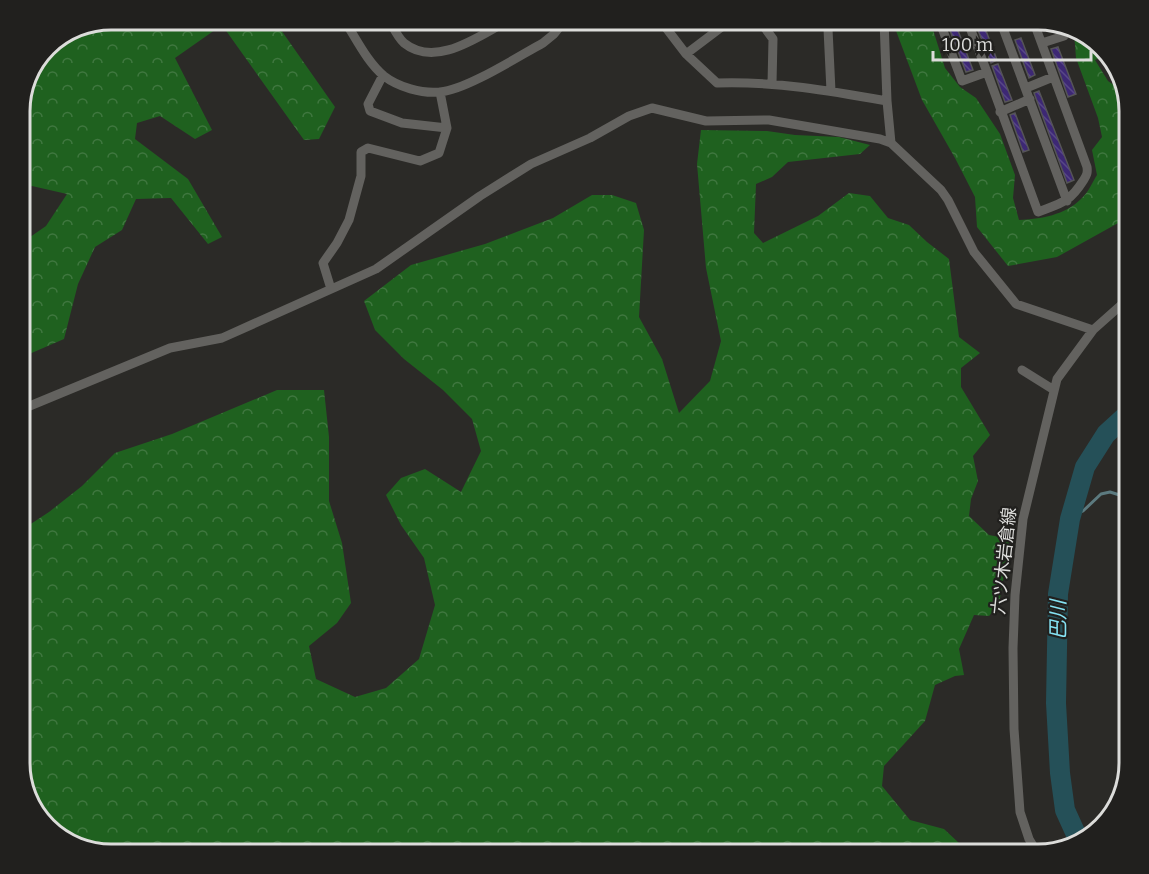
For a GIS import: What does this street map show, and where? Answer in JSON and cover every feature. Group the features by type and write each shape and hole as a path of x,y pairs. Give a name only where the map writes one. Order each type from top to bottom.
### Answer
{"street":[{"path":"350,30 367,56 383,75 406,87 440,92 462,87 543,43 557,30"},
{"path":"395,30 403,43 422,52 441,52 489,30"},
{"path":"668,30 686,54 717,83 772,84 887,101"},
{"path":"686,54 717,30"},
{"path":"766,30 773,39 772,84"},
{"path":"828,30 831,91"},
{"path":"884,30 891,143"},
{"path":"943,30 962,81 987,72"},
{"path":"971,30 1038,212 1067,201 1074,195 1088,173 1088,168 1037,30"},
{"path":"1004,30 1067,201"},
{"path":"1042,43 1065,34"},
{"path":"383,75 368,104 370,111 402,123 447,128"},
{"path":"1026,88 1053,77"},
{"path":"331,289 322,263 337,243 349,220 361,176 361,152 368,148 394,156 424,160 439,153 447,128 440,92"},
{"path":"1000,112 1030,99"},
{"path":"30,406 170,348 222,338 384,264 480,195 531,164 590,138 629,116 651,108 706,121 769,120 880,139 891,143 948,200 974,252 1016,304 1093,330"},
{"name":"六ツ木岩倉線","path":"1032,844 1020,812 1014,729 1015,595 1023,519 1057,379 1093,330 1119,308"},
{"path":"1022,370 1054,390"}],"green space":[{"path":"215,30 175,58 212,130 195,139 160,116 137,123 135,139 188,179 222,237 208,244 171,198 136,199 122,230 95,247 78,284 64,339 30,354 30,237 46,226 67,194 30,186 30,106 36,80 54,54 80,36 96,32"},
{"path":"226,30 281,30 335,107 319,139 304,140"},
{"path":"896,30 933,30 945,68 960,87 976,98 1000,134 1015,175 1013,198 1019,220 1036,219 1068,209 1083,197 1097,175 1092,150 1102,137 1098,118 1076,58 1074,38 1099,58 1095,60 1116,90 1119,111 1119,223 1057,257 1008,266 977,227 975,197 922,100"},
{"path":"701,130 767,131 839,137 870,145 860,154 788,162 772,177 756,184 754,233 763,243 818,216 849,193 870,196 888,218 909,225 949,259 959,337 980,353 961,368 961,387 990,435 973,456 978,481 971,499 969,516 989,535 1010,539 999,604 989,616 974,615 959,649 964,675 955,676 935,685 925,721 884,766 882,786 910,820 944,829 960,844 111,844 75,836 50,816 38,799 30,768 30,524 82,486 115,453 172,434 277,390 324,390 329,437 329,501 342,543 351,603 337,623 309,646 316,679 355,697 386,688 419,659 435,605 424,558 401,525 386,495 401,478 425,469 461,492 481,451 472,419 375,330 364,301 411,265 485,244 553,218 592,195 612,195 636,203 644,230 639,317 662,359 679,413 710,381 721,341 706,268 697,164"}],"building":[{"path":"950,30 958,30 973,70 966,72"},
{"path":"978,30 986,30 997,60 991,63"},
{"path":"1021,38 1035,75 1029,78 1015,40"},
{"path":"1058,47 1076,94 1068,97 1051,49"},
{"path":"998,64 1012,100 1005,102 992,66"},
{"path":"1039,91 1074,180 1067,183 1034,93"},
{"path":"1015,113 1029,150 1023,152 1010,115"}],"waterway":[{"name":"巴川","path":"1076,835 1065,810 1060,773 1056,703 1058,594 1070,519 1085,467 1106,434 1119,422"},
{"path":"1066,519 1083,511 1101,494 1110,492 1119,495"}]}
